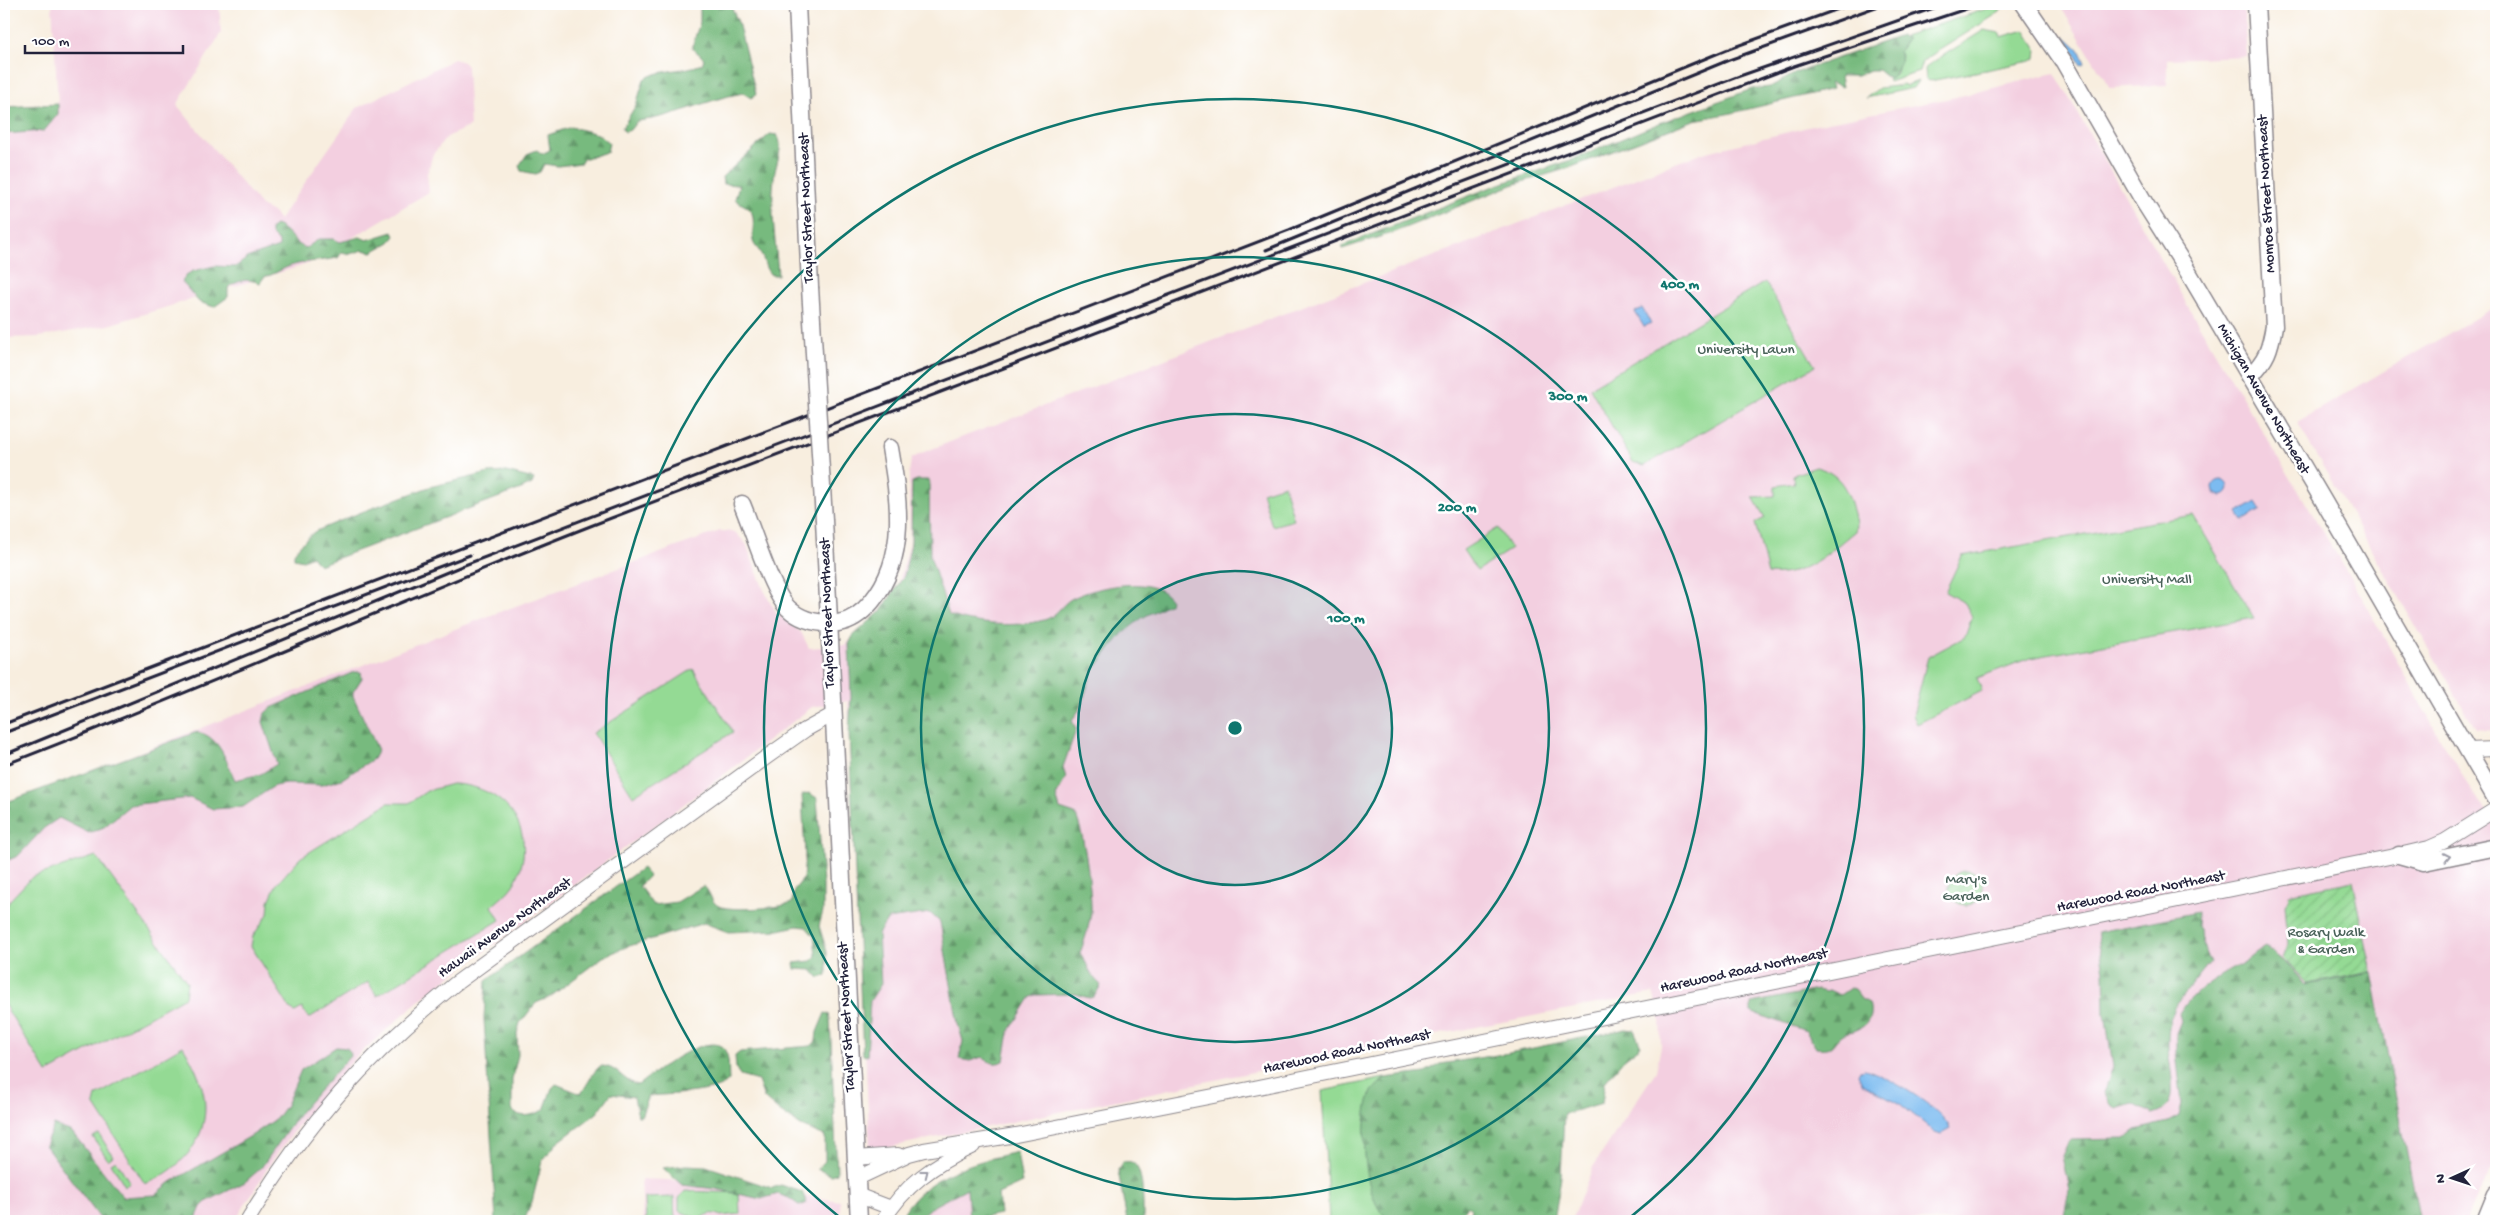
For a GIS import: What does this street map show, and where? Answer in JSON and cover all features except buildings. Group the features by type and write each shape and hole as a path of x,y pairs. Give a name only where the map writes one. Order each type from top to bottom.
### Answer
{"main road":[{"name":"Taylor Street Northeast","path":"797,4 859,1221"},
{"name":"Michigan Avenue Northeast","path":"2024,4 2064,62 2144,202 2250,376 2496,799"},
{"name":"Monroe Street Northeast","path":"2250,376 2264,362 2271,344 2274,326 2256,4"},
{"path":"742,504 783,603 798,616 811,621 829,624 846,621 860,613 879,591 893,565 898,530 896,487 890,448"},
{"path":"2399,855 2424,862 2496,847"},
{"path":"2485,1221 2496,1194"}],"street":[{"name":"Hawaii Avenue Northeast","path":"247,1221 287,1158 332,1100 372,1057 429,1005 454,984 768,756 805,730 832,715"},
{"path":"2467,750 2496,750"},
{"name":"Harewood Road Northeast","path":"857,1187 909,1154 1249,1089 2399,855 2445,841 2496,809"},
{"name":"Harewood Road Northeast","path":"883,1221 892,1208 925,1172 954,1155 988,1139"},
{"path":"855,1158 909,1154"},
{"path":"857,1187 892,1208"}],"shaded area":[{"path":"52,4 219,4 221,33 177,105 261,206 273,212 279,220 357,108 454,59 463,62 467,66 470,126 447,137 433,154 427,174 429,192 308,264 108,325 39,337 4,338 4,107 58,104"},
{"path":"2059,4 2243,4 2247,56 2167,59 2167,85 2110,88"},
{"path":"2055,73 2190,310 2356,587 2443,744 2496,828 2496,1165 2478,1193 2465,1221 1571,1221 1593,1167 1656,1071 1661,1046 1660,1016 1653,993 1409,1040 870,1151 848,701 812,707 718,779 424,996 355,1058 309,1111 272,1161 235,1221 4,1221 4,805 486,617 720,531 735,532 746,544 764,590 777,614 801,632 809,648 845,645 883,608 897,588 910,543 909,475 911,459 924,452 1699,154 1824,123 1956,97"},
{"path":"2496,306 2496,731 2476,729 2297,422"},
{"path":"641,1179 718,1182 840,1201 841,1221 643,1221"},
{"path":"967,1187 969,1221 916,1221 930,1208"}],"green space":[{"path":"700,4 730,4 738,22 756,94 751,98 743,93 716,99 664,116 637,121 630,130 625,132 622,128 636,105 644,79 658,73 702,64 704,59 692,47 700,22"},
{"path":"2004,4 2000,12 1922,62 1919,72 1889,82 1888,78 1897,73 1901,56 1899,51 1907,39 1904,36"},
{"path":"1984,30 2000,33 2001,37 2025,30 2037,49 2036,58 2031,61 1930,81 1926,79 1925,69 1928,65"},
{"path":"1901,36 1907,39 1899,51 1899,65 1891,78 1878,70 1870,70 1857,76 1840,76 1842,87 1830,83 1832,89 1694,120 1569,168 1512,185 1392,233 1342,249 1342,246 1494,186 1571,160 1662,122 1752,89 1770,87 1798,72"},
{"path":"1918,81 1913,88 1866,98 1879,88 1897,87 1904,84 1905,86"},
{"path":"58,104 58,114 44,131 4,134 4,107"},
{"path":"571,127 598,134 609,143 607,152 583,159 581,163 558,166 544,164 540,172 535,174 521,171 519,166 527,154 537,150 542,154 550,150 548,135"},
{"path":"770,134 777,135 780,145 773,190 778,275 771,275 754,243 752,213 749,208 735,199 739,185 723,184 722,177"},
{"path":"275,225 306,248 319,239 334,239 340,242 360,237 367,240 393,232 395,236 390,242 372,252 363,250 350,254 342,252 338,258 290,266 264,277 260,283 247,280 235,283 228,288 228,297 214,307 199,302 182,282 186,275 193,271 214,266 235,267 249,257 279,247 279,242 271,234 271,228"},
{"name":"University Lawn","path":"1765,282 1815,366 1644,466 1633,462 1590,388"},
{"path":"1816,467 1831,473 1842,483 1851,503 1856,526 1855,531 1826,555 1804,568 1781,574 1768,574 1755,523 1765,518 1753,497 1775,496 1775,486 1794,483 1793,475"},
{"path":"506,472 534,479 532,484 521,489 319,565 312,556 303,560 294,558 294,553 300,545 314,532 359,513 429,487 489,473"},
{"path":"929,480 930,556 949,615 972,621 996,624 1009,625 1033,622 1044,620 1055,614 1067,602 1081,594 1123,585 1151,587 1163,592 1171,600 1170,603 1142,618 1123,633 1092,672 1080,709 1072,720 1076,730 1063,767 1066,778 1056,796 1060,809 1075,814 1081,833 1089,877 1091,912 1087,933 1080,953 1091,974 1101,985 1094,997 1089,998 1076,994 1035,995 1030,998 1009,1032 1004,1061 997,1063 990,1062 982,1057 970,1061 959,1059 963,1041 958,1024 940,922 930,913 888,919 878,934 881,984 870,1001 867,1056 863,1055 849,733 851,697 849,644 853,636 881,611 904,576 911,543 912,482"},
{"path":"1284,485 1294,520 1272,526 1262,492"},
{"name":"University Mall","path":"2193,515 2254,618 2030,658 1977,678 1982,691 1917,724 1913,715 1928,657 1965,637 1972,617 1965,603 1945,592 1962,556"},
{"path":"1498,528 1511,549 1477,571 1463,550"},
{"path":"693,669 733,732 633,796 593,733"},
{"path":"354,672 361,672 362,678 353,692 353,696 378,750 373,759 342,779 322,785 287,784 274,786 243,807 213,809 190,798 130,805 104,827 89,833 59,818 44,828 18,856 4,862 4,803 197,732 205,734 217,744 235,780 261,774 277,764 263,722 265,713 271,708"},
{"path":"452,784 470,786 487,792 501,801 512,813 520,827 523,842 523,860 517,878 503,897 492,906 500,920 377,996 368,982 309,1018 302,1008 295,1012 291,1010 251,946 253,936 268,914 269,901 276,885 300,858 388,803 409,803 427,791"},
{"path":"809,793 817,798 823,883 823,911 819,926 827,952 827,975 819,978 812,970 795,969 794,963 811,961 816,956 814,936 806,927 797,926 779,930 728,932 704,923 626,947 603,957 550,997 536,1003 520,1023 517,1033 518,1055 512,1079 512,1111 520,1115 528,1115 544,1110 552,1088 556,1084 581,1094 600,1066 611,1068 628,1081 638,1085 680,1056 706,1045 717,1044 726,1052 729,1080 724,1085 704,1091 649,1096 641,1116 638,1116 634,1097 611,1094 597,1113 557,1143 542,1161 532,1202 524,1221 496,1221 484,1019 486,981 642,868 649,876 639,886 653,905 677,902 703,886 715,903 722,907 754,908 792,903 794,890 803,879 805,855 802,795"},
{"path":"96,856 187,982 185,997 47,1073 4,1004 4,912 10,900 32,877"},
{"name":"Mary's Garden","path":"1966,871 1978,876 1983,888 1978,900 1966,905 1954,900 1949,888 1954,876"},
{"name":"Rosary Walk & Garden","path":"2353,881 2372,972 2307,984 2283,958 2288,944 2285,903 2289,898 2288,894"},
{"path":"2198,912 2197,926 2210,962 2172,1012 2168,1041 2172,1085 2169,1104 2160,1112 2153,1114 2133,1104 2117,1109 2110,1103 2104,1093 2113,1066 2105,1014 2104,971 2097,932"},
{"path":"2266,947 2288,965 2305,985 2372,973 2420,1221 2117,1221 2113,1217 2107,1221 2063,1221 2069,1189 2062,1156 2069,1140 2124,1139 2136,1130 2168,1122 2179,1116 2182,1103 2176,1053 2176,1033 2181,1021 2179,1013 2200,990"},
{"path":"1850,988 1854,989 1861,999 1869,1003 1870,1017 1866,1024 1854,1031 1843,1034 1832,1046 1827,1048 1816,1048 1806,1031 1751,1012 1751,1003 1817,990 1826,992 1829,990 1840,995"},
{"path":"825,1013 829,1014 830,1019 837,1173 831,1175 817,1169 825,1161 825,1136 801,1126 764,1098 758,1081 740,1076 736,1068 735,1056 740,1052 811,1046 816,1041 817,1032"},
{"path":"1626,1029 1634,1030 1641,1046 1623,1060 1605,1082 1602,1103 1564,1114 1561,1177 1554,1221 1468,1221 1471,1209 1467,1205 1458,1221 1398,1222 1393,1221 1382,1213 1374,1200 1369,1183 1364,1143 1370,1095 1385,1078 1425,1073 1441,1064 1509,1053"},
{"path":"183,1046 201,1084 205,1101 201,1132 185,1157 160,1177 145,1184 94,1104 96,1096"},
{"path":"336,1047 347,1048 351,1053 350,1056 301,1111 261,1168 245,1182 206,1202 201,1207 195,1221 102,1221 45,1145 54,1125 72,1132 123,1197 155,1195 171,1182 251,1136 276,1119 286,1105 301,1070"},
{"path":"1385,1078 1370,1094 1383,1214 1389,1221 1329,1221 1322,1091"},
{"path":"99,1134 113,1156 108,1160 93,1137"},
{"path":"1017,1152 1022,1183 998,1194 1000,1214 969,1220 967,1188 930,1208 915,1221 904,1212 926,1188 954,1171"},
{"path":"116,1160 130,1183 125,1186 111,1163"},
{"path":"1123,1162 1131,1162 1136,1165 1139,1171 1143,1198 1143,1221 1127,1221 1118,1170"},
{"path":"686,1165 706,1166 772,1188 781,1185 802,1192 807,1203 800,1206 789,1198 778,1194 761,1199 716,1189 682,1185 663,1168"},
{"path":"685,1191 739,1193 740,1214 721,1216 712,1214 699,1219 679,1211 679,1198"},
{"path":"674,1197 675,1221 646,1221 645,1198"}],"water":[{"path":"2065,36 2079,49 2085,63 2081,65"},
{"path":"1642,308 1651,323 1644,327 1635,312"},
{"path":"2218,480 2224,480 2229,485 2227,494 2218,496 2213,491 2213,485"},
{"path":"2256,502 2261,510 2243,521 2238,513"},
{"path":"1865,1069 1899,1085 1926,1103 1937,1112 1950,1129 1941,1134 1935,1132 1900,1104 1862,1083 1858,1074 1860,1070"}],"railway":[{"path":"4,724 1289,230 1726,50 1852,4"},
{"path":"1266,250 1729,60 1884,4"},
{"path":"4,755 462,566 1737,77 1945,4"},
{"path":"4,765 593,525 1794,66 1981,4"},
{"path":"4,733 470,555"}]}
